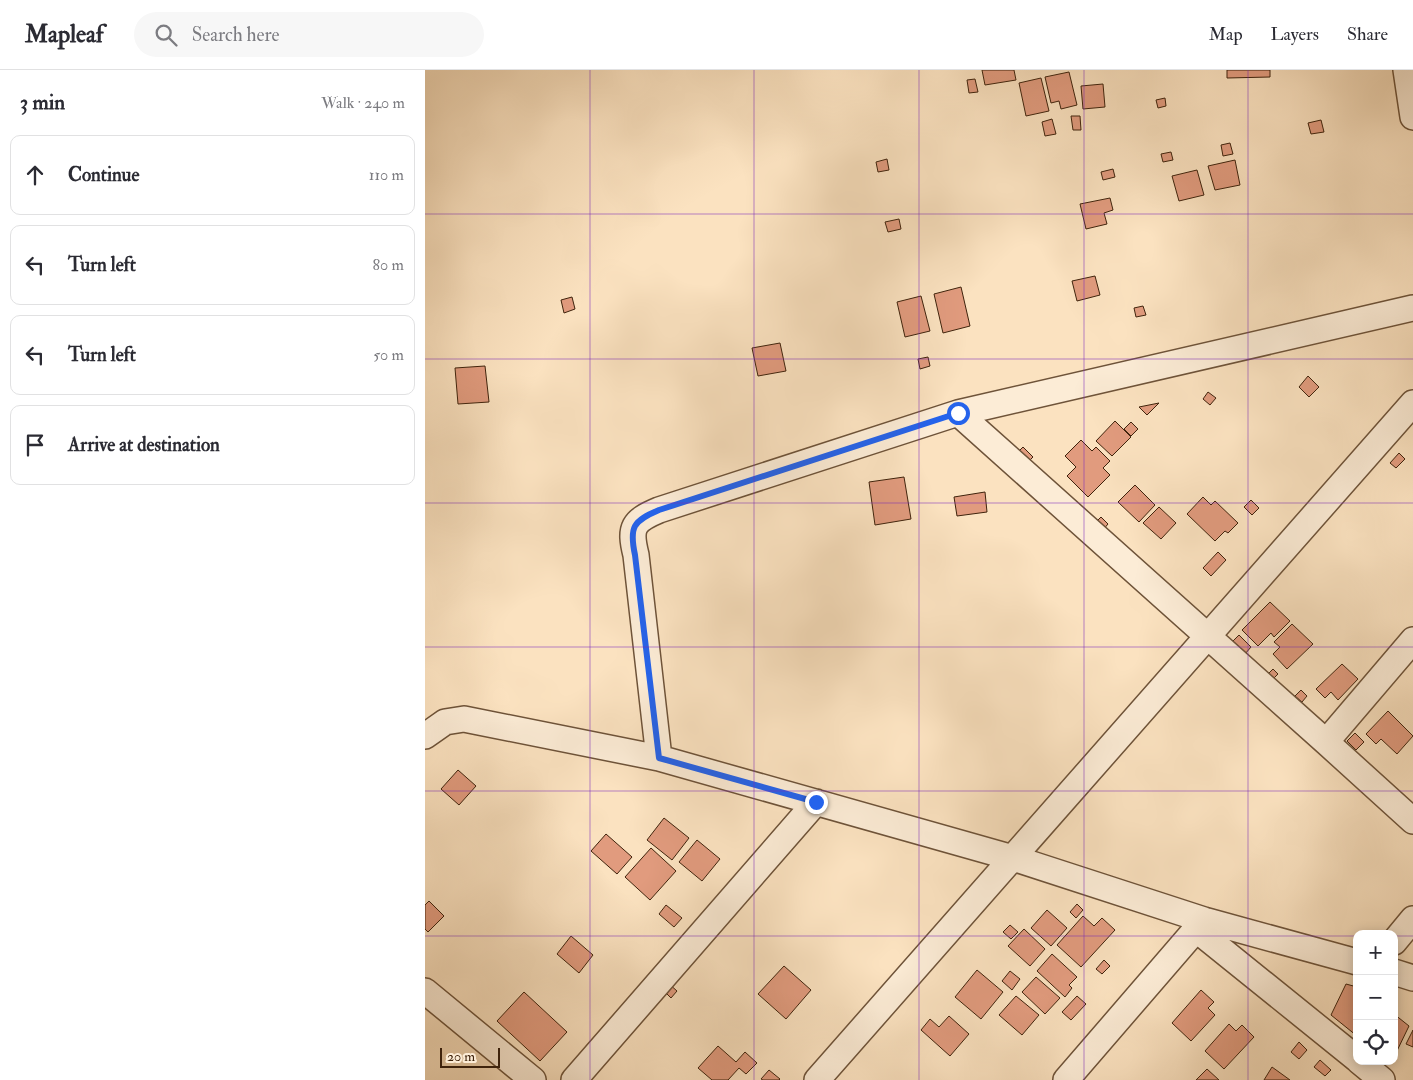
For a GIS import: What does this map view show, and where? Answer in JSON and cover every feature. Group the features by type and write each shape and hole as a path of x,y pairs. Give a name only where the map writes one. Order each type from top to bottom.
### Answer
{"street":[{"path":"1406,70 1413,117"},
{"path":"659,758 632,539 633,527 639,519 659,510 958,413 1413,308"},
{"path":"817,1080 1413,403"},
{"path":"958,413 1413,821"},
{"path":"1327,742 1413,640"},
{"path":"425,736 445,722 464,719 659,758 1013,858 1201,925 1353,961"},
{"path":"574,1080 816,802"},
{"path":"1398,937 1413,919"},
{"path":"1201,925 1353,1056"},
{"path":"1078,1076 1201,925"},
{"path":"1398,973 1413,978"},
{"path":"425,991 533,1080"},
{"path":"1364,1065 1382,1080"}],"building":[{"path":"982,70 1014,70 1016,80 985,85"},
{"path":"1227,70 1270,70 1270,77 1227,78"},
{"path":"1069,72 1077,105 1061,109 1059,101 1051,103 1045,77"},
{"path":"1041,78 1049,111 1026,116 1019,83"},
{"path":"975,79 978,92 969,93 967,80"},
{"path":"1103,84 1105,107 1083,109 1081,86"},
{"path":"1165,98 1166,106 1158,108 1156,100"},
{"path":"1071,116 1080,116 1081,130 1073,130"},
{"path":"1052,119 1056,134 1045,136 1042,122"},
{"path":"1321,120 1324,132 1311,134 1308,123"},
{"path":"1230,143 1233,154 1223,156 1221,145"},
{"path":"1171,152 1173,160 1163,162 1161,154"},
{"path":"887,159 889,170 878,172 876,162"},
{"path":"1235,160 1240,185 1215,190 1208,166"},
{"path":"1113,169 1115,177 1103,180 1101,172"},
{"path":"1197,170 1204,195 1179,201 1172,176"},
{"path":"1110,198 1113,210 1104,213 1107,224 1086,229 1080,204"},
{"path":"899,219 901,229 888,232 885,222"},
{"path":"1095,276 1100,295 1077,301 1072,281"},
{"path":"961,287 970,326 943,333 934,294"},
{"path":"921,296 930,331 905,337 897,302"},
{"path":"572,297 575,309 564,313 561,300"},
{"path":"1143,306 1146,315 1136,317 1134,308"},
{"path":"780,343 786,371 758,376 752,348"},
{"path":"928,357 930,366 920,369 918,359"},
{"path":"485,366 489,402 458,404 455,368"},
{"path":"1308,376 1319,387 1309,397 1299,387"},
{"path":"1208,392 1216,398 1210,405 1203,399"},
{"path":"1159,403 1147,415 1139,407"},
{"path":"1115,421 1131,437 1112,456 1096,441"},
{"path":"1131,422 1138,429 1131,436 1124,429"},
{"path":"1081,440 1092,451 1096,447 1110,461 1103,468 1110,475 1088,497 1067,476 1076,467 1065,456"},
{"path":"1023,447 1033,457 1026,464 1016,454"},
{"path":"1399,453 1405,459 1396,468 1390,463"},
{"path":"904,477 911,519 875,525 869,482"},
{"path":"1135,485 1155,505 1139,522 1118,502"},
{"path":"985,492 987,512 957,516 954,497"},
{"path":"1203,497 1211,505 1215,501 1238,523 1228,533 1225,531 1215,541 1187,514"},
{"path":"1251,500 1259,508 1252,515 1244,507"},
{"path":"1159,507 1176,523 1161,539 1143,523"},
{"path":"1101,517 1108,524 1102,531 1095,523"},
{"path":"1218,552 1226,560 1211,576 1203,568"},
{"path":"1270,602 1290,621 1274,637 1271,633 1258,646 1242,630"},
{"path":"1292,624 1313,644 1287,669 1273,654 1280,647 1274,642"},
{"path":"1239,635 1251,647 1245,654 1232,642"},
{"path":"1342,664 1358,679 1338,700 1331,692 1325,698 1316,689"},
{"path":"1273,669 1278,674 1272,680 1267,675"},
{"path":"1301,690 1307,696 1302,702 1295,696"},
{"path":"1388,711 1413,736 1397,754 1381,739 1376,744 1366,734"},
{"path":"1355,733 1364,742 1356,750 1347,741"},
{"path":"458,770 476,786 459,805 441,789"},
{"path":"664,818 689,838 672,860 647,840"},
{"path":"606,834 632,857 617,874 591,851"},
{"path":"697,840 720,859 702,881 679,862"},
{"path":"651,848 676,871 650,900 625,877"},
{"path":"429,901 444,916 428,932 425,929 425,905"},
{"path":"1077,904 1083,910 1076,918 1070,912"},
{"path":"666,905 682,918 674,927 659,914"},
{"path":"1047,910 1067,928 1051,946 1031,928"},
{"path":"1083,916 1094,926 1102,918 1115,930 1081,967 1057,945"},
{"path":"1010,925 1018,932 1011,939 1003,932"},
{"path":"1024,929 1045,949 1030,966 1008,946"},
{"path":"571,936 593,955 579,973 557,954"},
{"path":"1052,954 1077,977 1069,985 1072,988 1065,997 1037,971"},
{"path":"1104,960 1110,966 1102,974 1096,969"},
{"path":"784,966 811,990 786,1019 758,994"},
{"path":"977,970 1003,992 981,1019 955,997"},
{"path":"1010,971 1020,979 1012,990 1002,981"},
{"path":"1036,977 1060,998 1045,1014 1022,992"},
{"path":"668,983 677,991 671,998 662,989"},
{"path":"1346,984 1353,986 1353,1033 1331,1015"},
{"path":"1201,990 1214,1002 1208,1008 1215,1015 1191,1041 1172,1023"},
{"path":"524,992 567,1032 540,1061 497,1021"},
{"path":"1016,996 1039,1015 1022,1035 999,1015"},
{"path":"1077,996 1086,1004 1071,1020 1062,1012"},
{"path":"949,1016 969,1034 950,1056 921,1030 930,1019 939,1027"},
{"path":"1398,1017 1409,1026 1398,1049"},
{"path":"1229,1024 1236,1031 1242,1025 1254,1037 1224,1069 1205,1051"},
{"path":"1413,1030 1413,1047 1406,1044"},
{"path":"1299,1042 1307,1050 1299,1059 1291,1052"},
{"path":"718,1046 736,1062 745,1052 757,1063 746,1074 739,1068 728,1080 712,1080 698,1068"},
{"path":"1320,1060 1331,1070 1325,1076 1314,1067"},
{"path":"1272,1067 1290,1080 1264,1080"},
{"path":"1207,1069 1219,1080 1196,1080"},
{"path":"769,1070 780,1079 761,1079"}],"route":[{"path":"816,802 659,758 632,539 633,527 639,519 659,510 958,413"}]}
